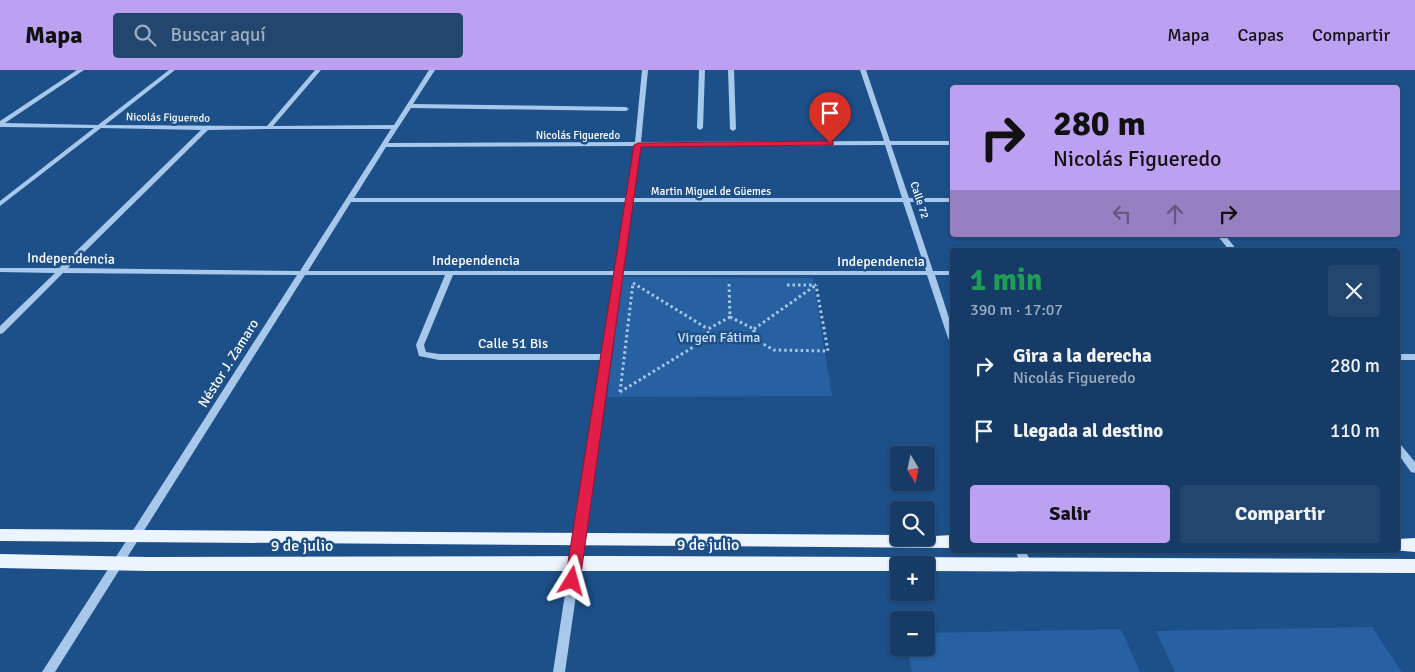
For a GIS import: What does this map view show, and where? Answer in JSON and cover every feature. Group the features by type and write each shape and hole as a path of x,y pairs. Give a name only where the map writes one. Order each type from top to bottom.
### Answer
{"main road":[{"name":"9 de julio","path":"0,535 950,542"},
{"path":"1400,545 1415,545"},
{"name":"9 de julio","path":"0,561 116,564 575,563 1023,557 1415,566"}],"street":[{"path":"0,124 80,70"},
{"path":"0,204 172,70"},
{"path":"268,128 318,70"},
{"name":"Néstor J. Zamaro","path":"48,672 432,70"},
{"path":"559,672 628,201 638,145 641,118 639,111 645,70"},
{"path":"700,128 702,70"},
{"path":"732,70 733,129"},
{"name":"Calle 72","path":"863,70 950,332"},
{"path":"409,106 626,109"},
{"name":"Nicolás Figueredo","path":"0,124 206,128 396,126"},
{"path":"0,331 206,128"},
{"name":"Nicolás Figueredo","path":"384,145 950,143"},
{"name":"Martin Miguel de Güemes","path":"349,200 950,200"},
{"path":"1223,237 1231,248"},
{"name":"Independencia","path":"0,270 301,273 950,273"},
{"name":"Calle 51 Bis","path":"450,272 420,345 422,354 439,357 605,357"},
{"path":"1400,357 1415,358"},
{"path":"1400,450 1415,469"}],"path":[{"path":"708,329 633,283 620,392 708,338"},
{"path":"729,284 730,317"},
{"path":"708,338 715,342 746,342 754,339 774,350 828,351 816,285 754,329"},
{"path":"708,329 730,317"},
{"path":"730,317 754,329"},
{"path":"708,329 708,338"},
{"path":"754,329 754,339"}],"green space":[{"name":"Virgen Fátima","path":"622,277 813,278 832,396 607,397"},
{"path":"1372,627 1402,672 1175,672 1156,631"},
{"path":"1121,629 1140,672 912,672 909,656 935,656 935,633"}],"route":[{"path":"572,581 628,201 638,145 830,143"}]}
